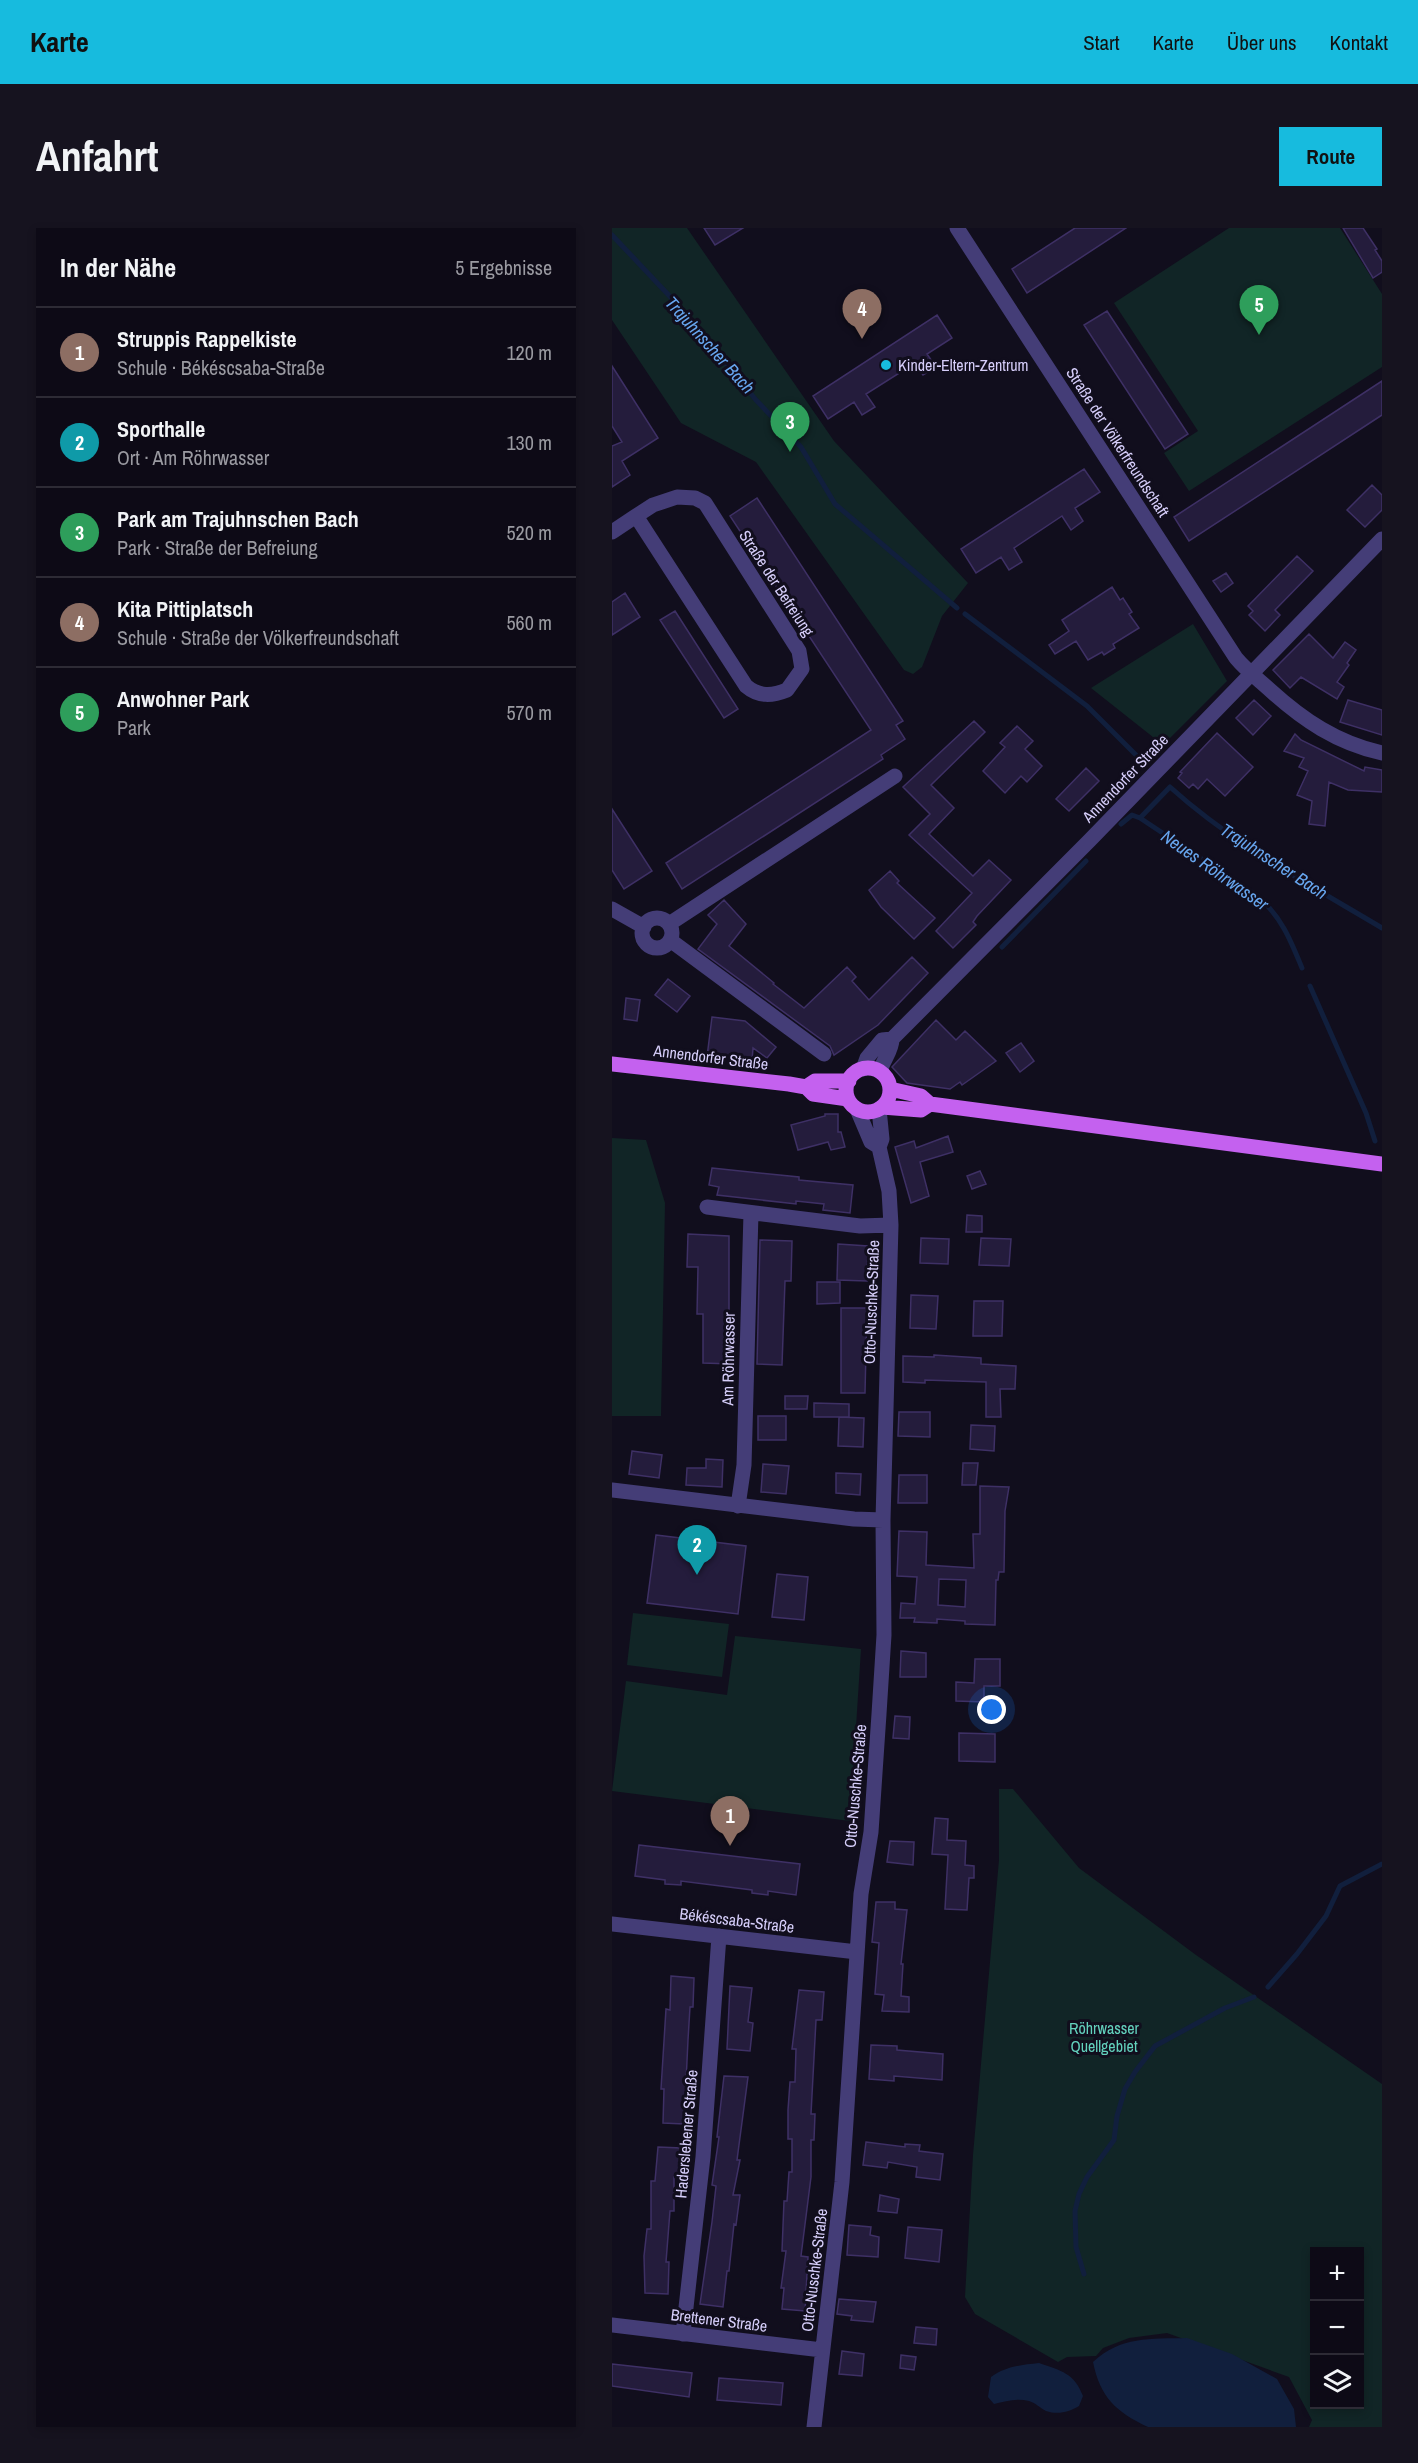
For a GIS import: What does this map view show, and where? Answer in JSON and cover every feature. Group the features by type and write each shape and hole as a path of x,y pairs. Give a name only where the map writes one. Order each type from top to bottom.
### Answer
{"main road":[{"name":"Annendorfer Straße","path":"612,1064 806,1087 813,1094 853,1104"},
{"path":"881,1108 888,1099 890,1089 887,1079 880,1071 863,1069 855,1072 846,1090 853,1104 870,1112 881,1108 921,1110 930,1104"},
{"name":"Annendorfer Straße","path":"806,1087 815,1081 849,1081"},
{"path":"890,1089 921,1096 930,1104 1382,1164"}],"street":[{"name":"Straße der Völkerfreundschaft","path":"957,228 1236,658 1251,674 1303,718 1340,740 1382,753"},
{"name":"Straße der Befreiung","path":"612,532 636,516 653,505 676,497 695,498 705,503 799,651 802,669 787,690 765,694 755,693 746,686 636,516"},
{"name":"Annendorfer Straße","path":"892,1039 1382,539"},
{"path":"669,924 895,776"},
{"path":"612,909 644,927"},
{"path":"655,918 669,924 672,932 670,940 664,946 650,946 642,936 644,927 655,918"},
{"path":"670,940 824,1054"},
{"path":"863,1069 867,1058 882,1040 892,1039 892,1048 883,1059 880,1071"},
{"name":"Otto-Nuschke-Straße","path":"853,1104 871,1142 879,1147"},
{"name":"Otto-Nuschke-Straße","path":"814,2427 842,2182 861,1894 871,1832 884,1635 883,1520 891,1225 889,1191 879,1147 882,1139 881,1108"},
{"path":"707,1207 860,1226 891,1225"},
{"name":"Am Röhrwasser","path":"738,1506 744,1465 751,1213"},
{"path":"612,1491 854,1519 883,1520"},
{"name":"Békéscsaba-Straße","path":"612,1924 857,1952"},
{"name":"Haderslebener Straße","path":"683,2334 703,2157 719,1936"},
{"name":"Brettener Straße","path":"612,2325 822,2350"}],"green space":[{"path":"612,228 687,228 834,441 968,583 942,616 922,667 913,674 904,670 756,462 681,423 612,320"},
{"path":"1229,228 1340,228 1382,294 1382,367 1189,491 1164,453 1198,431 1114,303"},
{"path":"1193,624 1227,681 1163,745 1091,688"},
{"path":"612,1138 646,1140 665,1203 661,1416 612,1416"},
{"path":"633,1613 729,1624 722,1677 627,1665"},
{"path":"735,1636 861,1649 850,1821 612,1791 626,1681 727,1695"},
{"name":"Röhrwasser Quellgebiet","path":"999,1789 1013,1789 1079,1868 1196,1955 1382,2084 1382,2427 1309,2427 1312,2420 1289,2377 1167,2333 1129,2338 1103,2348 1096,2356 1067,2357 1058,2362 975,2314 965,2297 973,2155 999,1860"}],"water":[{"path":"1187,2338 1232,2354 1277,2379 1294,2409 1296,2427 1148,2427 1118,2409 1111,2402 1100,2385 1093,2362 1114,2347 1125,2343 1148,2339"},
{"path":"1039,2363 1061,2371 1076,2382 1083,2396 1079,2406 1055,2413 1025,2400 994,2404 988,2397 991,2377 997,2373 1020,2365"}],"building":[{"path":"704,228 743,228 715,245"},
{"path":"1075,228 1126,228 1027,293 1012,269"},
{"path":"1343,228 1363,228 1377,249 1375,250 1382,261 1382,272 1373,278"},
{"path":"1107,311 1188,434 1165,449 1084,325"},
{"name":"Kinder-Eltern-Zentrum","path":"937,315 952,338 927,354 936,367 923,375 915,363 866,394 875,407 862,415 854,402 828,419 813,396"},
{"path":"612,366 658,438 622,461 630,475 612,487 612,446 622,442 612,426"},
{"path":"1382,381 1382,415 1189,541 1174,517"},
{"path":"1084,469 1100,492 1075,508 1083,521 1071,530 1062,516 1014,548 1022,562 1009,570 1001,557 976,573 961,549"},
{"path":"1372,485 1382,495 1382,510 1365,527 1347,510"},
{"path":"757,498 903,721 896,725 905,739 881,755 883,759 682,889 666,863 871,730 730,516"},
{"path":"1297,556 1313,571 1275,610 1280,615 1265,631 1249,615 1253,611 1248,606"},
{"path":"1226,573 1233,583 1221,592 1213,581"},
{"path":"1112,587 1120,600 1123,598 1132,612 1129,614 1139,628 1113,644 1115,648 1104,655 1102,652 1088,660 1076,641 1055,654 1049,645 1069,631 1062,620"},
{"path":"625,593 640,617 612,635 612,602"},
{"path":"675,611 738,709 724,718 660,620"},
{"path":"1309,634 1333,658 1345,642 1356,650 1337,682 1344,687 1337,699 1301,677 1290,688 1273,670"},
{"path":"1254,700 1271,716 1253,735 1236,718"},
{"path":"1348,700 1382,710 1382,735 1340,722"},
{"path":"974,721 985,732 931,785 954,808 929,834 973,876 989,860 1011,880 977,916 973,922 976,925 953,948 936,931 972,893 909,835 930,814 903,787"},
{"path":"1017,726 1033,741 1025,749 1042,766 1027,782 1021,776 1005,793 983,771 1005,747 1000,743"},
{"path":"1217,733 1253,767 1225,796 1207,779 1198,789 1193,784 1189,788 1178,778 1182,773 1180,772"},
{"path":"1295,734 1301,740 1364,771 1365,767 1382,770 1382,792 1348,790 1329,782 1325,826 1309,824 1312,801 1297,795 1308,771 1299,767 1304,758 1284,751"},
{"path":"1086,768 1099,781 1069,811 1056,799"},
{"path":"612,809 652,871 624,889 612,870"},
{"path":"890,871 899,881 897,883 935,918 914,939 881,907 869,890"},
{"path":"724,900 746,924 729,946 804,1008 847,967 856,977 852,981 869,1000 912,957 928,973 878,1025 834,1055 830,1046 698,949 717,924 708,915"},
{"path":"668,979 690,996 677,1012 655,995"},
{"path":"626,998 640,1000 637,1021 624,1019"},
{"path":"712,1017 745,1021 776,1047 767,1058 753,1048 752,1061 707,1057"},
{"path":"936,1020 956,1040 965,1031 996,1061 962,1085 960,1082 950,1089 907,1083 892,1067"},
{"path":"1021,1043 1034,1061 1020,1072 1006,1053"},
{"path":"825,1114 838,1114 838,1132 841,1132 845,1147 831,1150 828,1142 798,1150 791,1125 825,1116"},
{"path":"948,1136 953,1152 920,1162 929,1196 911,1203 895,1147 914,1141 916,1148"},
{"path":"712,1168 853,1185 850,1213 823,1210 824,1204 796,1201 796,1204 717,1195 719,1187 709,1185"},
{"path":"980,1171 986,1184 972,1189 967,1176"},
{"path":"967,1215 982,1216 982,1232 966,1232"},
{"path":"688,1234 729,1236 729,1331 733,1332 732,1364 703,1363 703,1314 697,1314 698,1267 687,1267"},
{"path":"921,1238 949,1239 948,1264 920,1263"},
{"path":"981,1238 1011,1239 1009,1266 979,1265"},
{"path":"760,1240 792,1241 791,1281 785,1281 782,1365 757,1364"},
{"path":"838,1244 868,1246 867,1281 837,1280"},
{"path":"817,1282 840,1282 840,1303 817,1304"},
{"path":"911,1295 938,1296 936,1329 910,1328"},
{"path":"974,1301 1003,1301 1002,1336 973,1336"},
{"path":"841,1308 867,1308 865,1393 841,1393"},
{"path":"934,1355 981,1358 981,1364 1016,1366 1015,1389 1000,1389 1001,1417 986,1417 986,1382 925,1380 925,1383 903,1382 903,1356 934,1357"},
{"path":"785,1396 808,1396 807,1409 785,1409"},
{"path":"814,1403 849,1404 849,1417 814,1417"},
{"path":"899,1412 930,1412 930,1437 898,1436"},
{"path":"758,1416 786,1416 786,1440 758,1440"},
{"path":"839,1417 864,1418 863,1447 838,1446"},
{"path":"971,1425 995,1426 994,1451 970,1449"},
{"path":"632,1451 662,1455 659,1478 629,1474"},
{"path":"706,1459 723,1460 722,1487 686,1485 687,1468 706,1468"},
{"path":"963,1463 978,1463 976,1485 962,1485"},
{"path":"763,1464 789,1466 786,1494 761,1492"},
{"path":"836,1473 861,1474 860,1495 836,1493"},
{"path":"899,1475 927,1475 927,1503 898,1503"},
{"path":"980,1486 1009,1487 1005,1511 1004,1572 999,1572 998,1580 996,1580 995,1625 965,1624 965,1621 937,1619 937,1623 914,1622 915,1618 900,1618 901,1603 915,1604 917,1577 897,1576 899,1531 927,1532 926,1565 974,1568 973,1534 980,1534","holes":["939,1579 966,1580 965,1607 938,1605"]},
{"path":"656,1535 746,1546 738,1614 647,1603"},
{"path":"777,1574 808,1577 804,1620 772,1617"},
{"path":"901,1651 926,1653 926,1677 900,1677"},
{"path":"975,1659 1000,1659 1000,1686 984,1686 984,1702 956,1701 956,1682 974,1683"},
{"path":"895,1716 910,1717 909,1739 893,1738"},
{"path":"959,1733 995,1734 995,1762 959,1761"},
{"path":"935,1818 948,1819 947,1840 966,1841 965,1865 974,1866 974,1878 969,1878 967,1910 945,1909 948,1855 932,1854"},
{"path":"890,1841 914,1842 913,1865 887,1862"},
{"path":"639,1845 800,1864 796,1895 768,1891 768,1895 752,1893 752,1890 681,1881 681,1885 665,1884 665,1880 635,1876"},
{"path":"876,1902 895,1902 895,1909 907,1910 901,1964 903,1964 901,1996 909,1997 909,2012 882,2011 884,1995 875,1994 879,1943 872,1942"},
{"path":"671,1976 694,1978 693,2007 690,2007 684,2124 663,2123 664,2089 661,2089 666,2009 670,2010"},
{"path":"730,1986 752,1988 748,2022 753,2023 750,2051 727,2049"},
{"path":"799,1990 824,1992 822,2020 816,2020 811,2114 815,2114 814,2140 811,2140 811,2177 801,2256 808,2257 805,2311 782,2309 784,2288 781,2288 786,2251 782,2251 784,2201 787,2201 789,2172 792,2172 792,2139 788,2139 788,2110 790,2082 795,2082 796,2049 792,2049"},
{"path":"871,2045 897,2046 897,2050 943,2054 942,2080 894,2076 894,2081 869,2079"},
{"path":"724,2076 748,2077 737,2160 740,2160 733,2195 740,2195 723,2307 700,2304 716,2186 712,2185"},
{"path":"866,2142 905,2147 905,2144 920,2145 919,2151 943,2154 940,2180 916,2177 917,2167 888,2162 887,2168 863,2165"},
{"path":"658,2147 681,2148 678,2178 674,2177 674,2211 670,2211 666,2262 669,2262 668,2294 645,2293 644,2256 647,2229 651,2229 651,2181 655,2181"},
{"path":"880,2195 899,2199 897,2213 878,2211"},
{"path":"849,2225 871,2227 870,2235 879,2237 878,2257 847,2255"},
{"path":"908,2227 942,2230 939,2262 905,2258"},
{"path":"839,2299 876,2302 873,2322 851,2320 852,2316 837,2314"},
{"path":"916,2327 937,2329 936,2345 914,2343"},
{"path":"842,2351 864,2354 862,2376 839,2374"},
{"path":"901,2355 916,2357 914,2370 900,2368"},
{"path":"612,2364 692,2373 689,2397 612,2386"},
{"path":"719,2378 783,2383 781,2405 717,2400"}],"waterway":[{"name":"Trajuhnscher Bach","path":"612,235 678,305 756,400 801,447 835,504 957,608"},
{"name":"Trajuhnscher Bach","path":"965,614 1087,706 1144,763"},
{"name":"Neues Röhrwasser","path":"1302,968 1280,922 1259,897 1140,818 1170,787 1194,808 1246,845 1382,928"},
{"path":"1121,824 1132,815 1140,818"},
{"path":"1002,947 1086,861"},
{"name":"Neues Röhrwasser","path":"1310,986 1366,1113 1375,1141"},
{"name":"Neues Röhrwasser","path":"1268,1987 1326,1916 1340,1886 1382,1864"},
{"path":"1084,2274 1076,2247 1075,2211 1079,2194 1087,2177 1114,2140 1117,2116 1125,2089 1135,2072 1155,2046 1225,2008 1254,1997"}],"place":[{"name":"Anwohner Park","path":"1259,335"},
{"name":"Kita Pittiplatsch","path":"862,339"},
{"name":"Kinder-Eltern-Zentrum","path":"886,365"},
{"name":"Park am Trajuhnschen Bach","path":"790,452"},
{"name":"Sporthalle","path":"697,1575"},
{"name":"Struppis Rappelkiste","path":"730,1846"}]}
